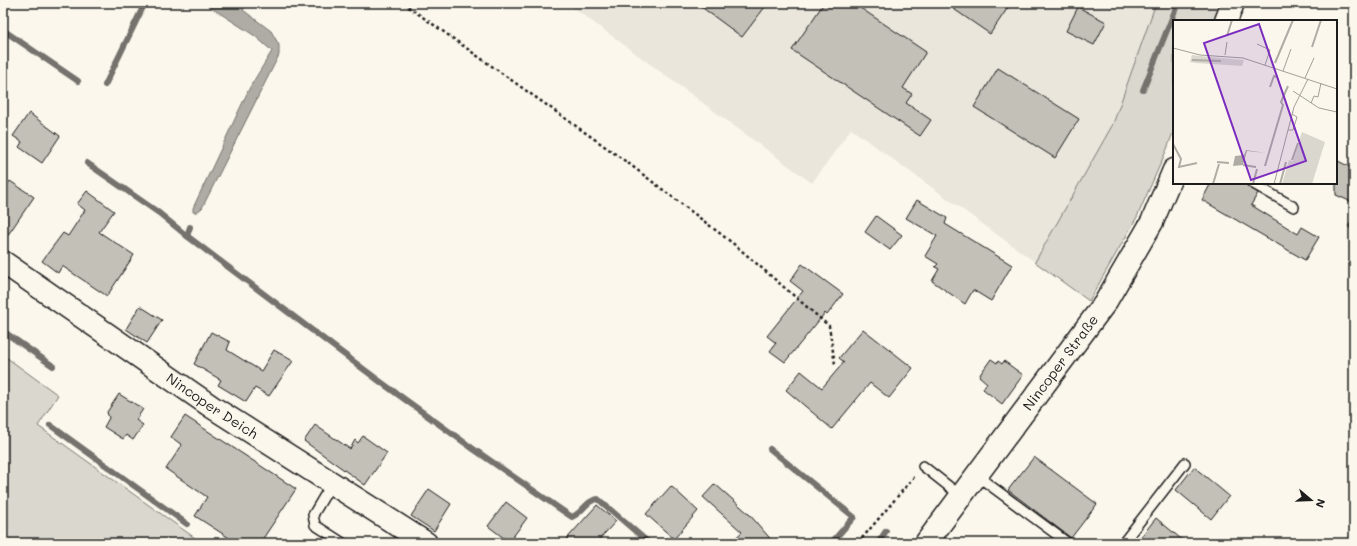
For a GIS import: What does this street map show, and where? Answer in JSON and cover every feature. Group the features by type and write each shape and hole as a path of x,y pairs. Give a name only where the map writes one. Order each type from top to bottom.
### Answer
{"main road":[{"path":"1226,20 1233,3"},
{"name":"Nincoper Straße","path":"926,543 1105,303 1152,222 1173,172"},
{"name":"Nincoper Deich","path":"3,262 212,407 426,543"}],"lane":[{"path":"1254,184 1294,207"},
{"path":"1123,543 1185,463"},
{"path":"923,466 960,496"},
{"path":"976,475 1068,543"},
{"path":"332,483 313,515 316,524 342,543"}],"path":[{"path":"403,3 628,163 735,244 829,326 835,364"},
{"path":"858,543 923,466"}],"shaded area":[{"path":"204,3 247,3 243,10 271,31 279,45 279,55 202,208 197,212 193,212 193,208 250,87 272,51 255,36"},
{"path":"567,3 1156,3 1113,124 1035,262 851,129 812,183"},
{"path":"1156,3 1221,3 1214,20 1173,20 1173,133 1137,217 1089,301 1035,262 1113,124"},
{"path":"3,355 58,395 38,426 202,543 3,543"}],"building":[{"path":"696,3 768,3 742,37"},
{"path":"824,3 853,3 926,52 903,88 912,94 906,103 931,120 920,136 792,50"},
{"path":"945,3 1011,3 990,34"},
{"path":"1078,7 1106,22 1094,45 1066,31"},
{"path":"998,68 1079,119 1055,158 974,107"},
{"path":"29,113 60,136 42,163 19,147 22,142 13,136"},
{"path":"1337,160 1354,169 1354,203 1336,195"},
{"path":"10,181 34,197 3,242 3,190"},
{"path":"1210,184 1244,184 1258,193 1251,205 1298,234 1302,227 1319,237 1305,260 1202,200"},
{"path":"87,191 114,211 99,232 134,255 107,296 62,266 58,273 42,261 63,233 68,236 85,210 77,204"},
{"path":"917,200 947,218 945,224 1012,265 991,301 973,290 965,304 932,281 939,269 935,267 938,264 925,256 937,236 906,218"},
{"path":"876,216 902,235 890,250 865,232"},
{"path":"802,264 843,294 827,315 825,313 785,362 770,351 776,343 767,336 803,291 790,281"},
{"path":"140,306 162,320 147,343 126,329"},
{"path":"863,329 913,368 889,398 870,383 832,429 786,390 801,371 822,388 844,362 839,358"},
{"path":"211,332 230,342 227,350 261,371 274,350 293,361 269,396 255,388 246,402 218,385 221,380 194,364"},
{"path":"991,359 1002,364 1004,361 1023,375 1002,404 983,389 987,383 979,376"},
{"path":"119,394 143,409 136,420 143,425 133,440 126,435 123,439 104,427 109,418 107,412"},
{"path":"185,416 296,489 260,543 237,543 195,516 207,497 166,469 182,445 171,437"},
{"path":"315,425 350,449 355,440 358,443 363,436 387,453 365,485 304,441"},
{"path":"1034,457 1097,504 1071,538 1008,490"},
{"path":"1194,467 1229,496 1211,519 1176,490"},
{"path":"715,484 749,514 774,543 730,543 742,532 703,497"},
{"path":"671,486 698,511 674,539 646,514"},
{"path":"429,489 451,504 434,531 411,516"},
{"path":"506,502 527,518 509,542 488,526"},
{"path":"597,505 616,521 596,543 563,543"},
{"path":"1156,518 1186,543 1136,543"}],"waterway":[{"path":"105,85 145,3"},
{"path":"1143,90 1178,3"},
{"path":"3,30 78,81"},
{"path":"87,163 159,213 187,236 378,380 563,511 572,517 579,513 587,504 598,499 649,543"},
{"path":"187,236 190,227"},
{"path":"3,331 53,366"},
{"path":"50,425 187,524"},
{"path":"770,449 854,517 833,541"},
{"path":"878,543 886,531"}]}
